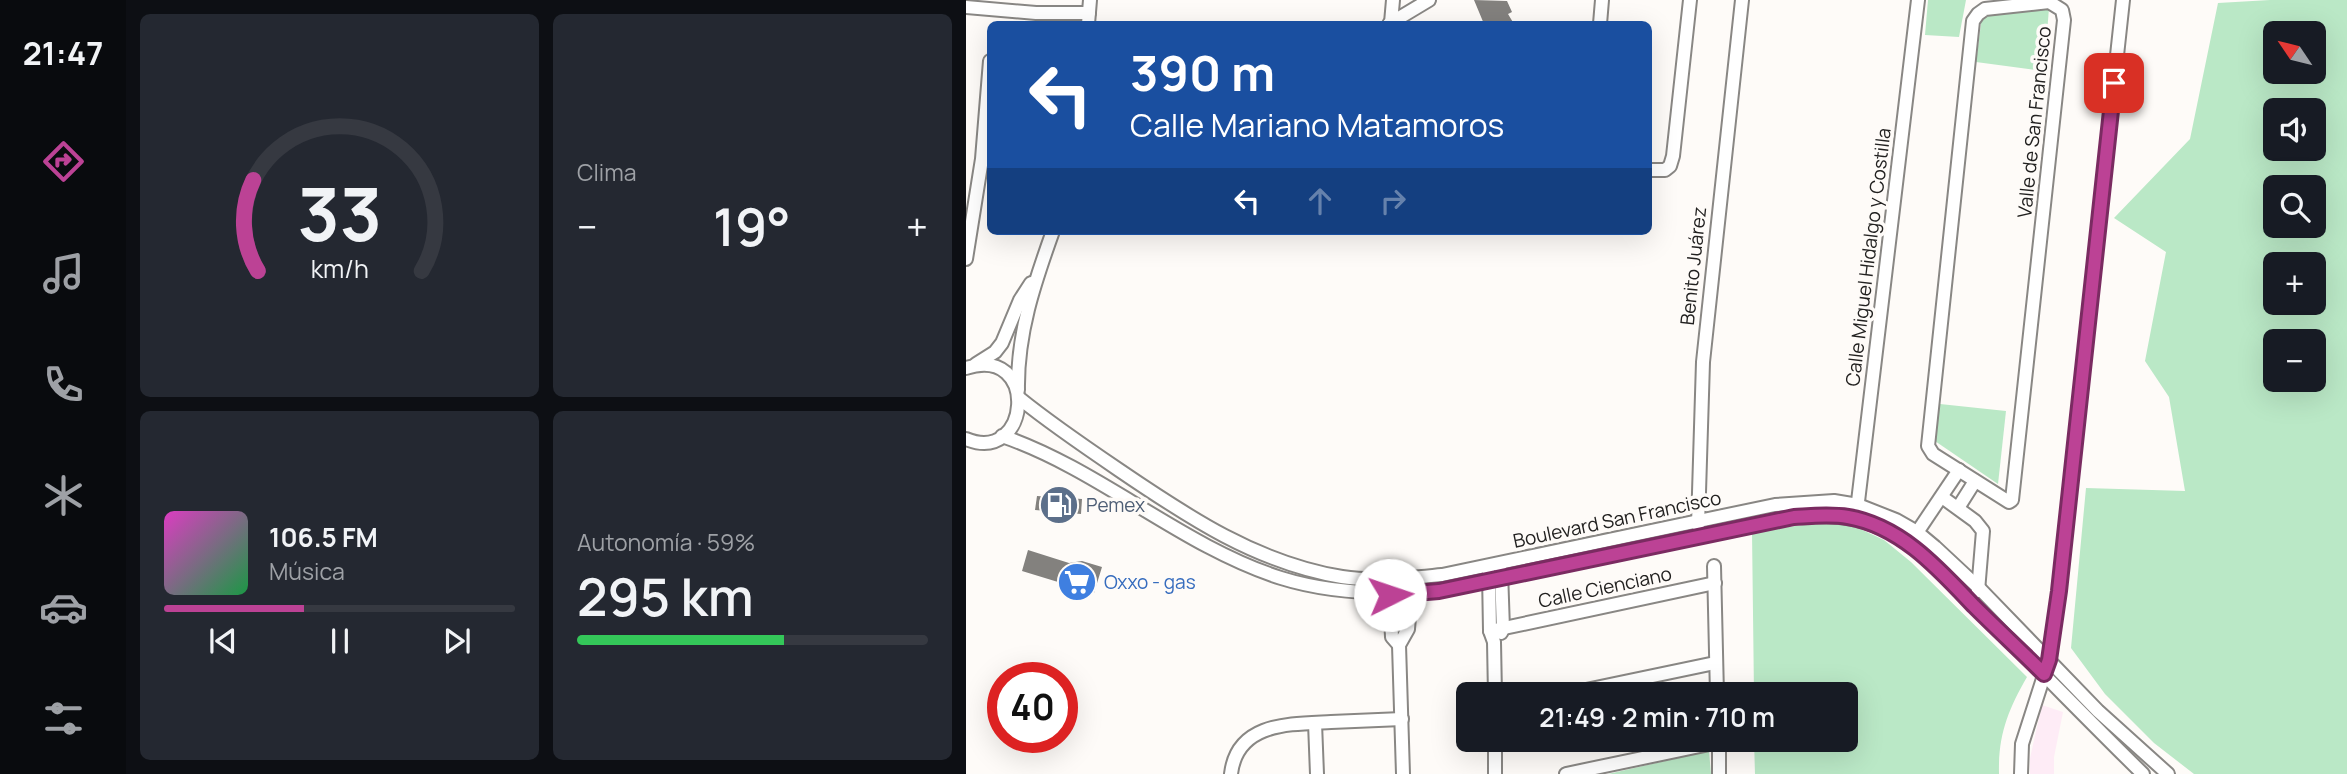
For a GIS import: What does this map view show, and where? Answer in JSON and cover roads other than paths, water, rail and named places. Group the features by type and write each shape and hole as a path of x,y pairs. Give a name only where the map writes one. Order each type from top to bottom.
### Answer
{"street":[{"path":"1390,21 1393,0"},
{"path":"1395,21 1429,0"},
{"path":"1600,21 1602,0"},
{"path":"1652,170 1665,170 1670,166 1673,156 1690,0"},
{"name":"Benito Juárez","path":"1699,536 1703,362 1742,0"},
{"name":"Calle Miguel Hidalgo y Costilla","path":"1856,519 1918,0"},
{"path":"2021,774 2024,736 2049,660 2061,577 2123,0"},
{"name":"Valle de San Francisco","path":"2049,2 2062,10 2064,20 2012,501 1975,481 1933,454 1928,446 1973,25 1975,17 1985,9 2049,2"},
{"path":"966,7 1029,12 1089,12"},
{"path":"993,21 995,9"},
{"path":"966,259 982,159 987,98"},
{"path":"968,441 982,442 1002,436 1013,426 1019,413 1020,342 1037,274 1052,235"},
{"path":"971,366 995,352 1002,343 1020,300 1037,274"},
{"name":"Boulevard San Francisco","path":"971,366 989,365 1001,370 1011,379 1018,394 1045,419 1184,514 1233,541 1285,564 1341,577 1386,580 1442,575 1698,520 1805,502 1834,501 1858,505 1896,520 1917,533 1979,588 2098,711 2168,774"},
{"name":"Boulevard San Francisco","path":"1002,436 1050,455 1175,528 1256,568 1280,578 1342,591 1390,595 1439,591 1794,517 1822,515 1856,519 1883,529 1908,544 1944,573 2143,774"},
{"path":"1908,544 1959,470"},
{"path":"1958,508 1975,481"},
{"path":"1942,497 1981,526 1984,535 1979,588 1974,605"},
{"path":"1494,565 1495,682"},
{"path":"1714,566 1716,682"},
{"name":"Calle Cienciano","path":"1496,634 1714,583"},
{"path":"1403,774 1399,645 1408,629 1411,593"},
{"path":"1390,595 1392,637 1399,645"},
{"path":"1624,682 1715,663"},
{"path":"1231,774 1233,760 1242,745 1266,729 1280,725 1402,719"},
{"path":"1315,723 1317,774"},
{"path":"1495,752 1495,774"},
{"path":"1571,773 1668,752"},
{"path":"1719,752 1720,774"}],"place":[{"name":"Pemex","path":"1059,505"},
{"name":"Oxxo - gas","path":"1077,582"}]}
